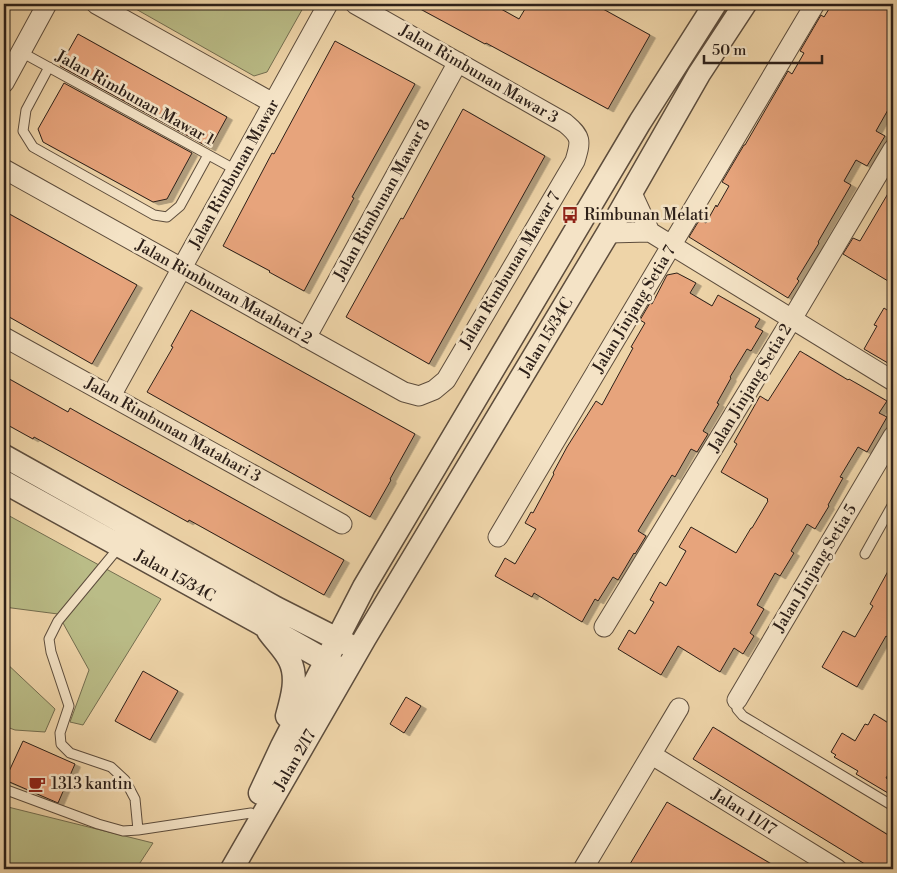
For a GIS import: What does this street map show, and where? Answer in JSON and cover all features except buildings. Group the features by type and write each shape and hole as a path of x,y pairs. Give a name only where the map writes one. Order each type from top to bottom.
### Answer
{"street":[{"path":"4,83 46,4"},
{"path":"96,4 273,103"},
{"name":"Jalan Rimbunan Mawar","path":"111,396 328,4"},
{"name":"Jalan Rimbunan Mawar 3","path":"355,4 565,123 577,133 580,146 575,161"},
{"name":"Jalan 15/34C","path":"337,639 364,587 640,122 715,4"},
{"name":"Jalan 15/34C","path":"4,482 120,546 270,617 337,639 359,650 608,233 699,74 745,4"},
{"name":"Jalan Jinjang Setia 7","path":"498,537 816,4"},
{"name":"Jalan Rimbunan Mawar 8","path":"306,338 458,62"},
{"name":"Jalan Jinjang Setia 2","path":"604,626 792,319 893,149"},
{"name":"Jalan Rimbunan Mawar 7","path":"446,380 575,161"},
{"name":"Jalan Rimbunan Matahari 2","path":"4,169 404,392 419,396 434,390 446,380"},
{"path":"631,191 650,232 893,381"},
{"path":"608,233 650,232"},
{"name":"Jalan Rimbunan Matahari 3","path":"4,337 342,524"},
{"name":"Jalan Jinjang Setia 5","path":"737,700 893,436"},
{"name":"Jalan 15/34C","path":"4,456 270,617 325,660 346,673"},
{"path":"278,755 294,686 290,660 270,617 327,618 337,614 349,605 364,587"},
{"name":"Jalan 2/17","path":"218,869 251,813 337,639"},
{"name":"Jalan 2/17","path":"232,869 359,650"},
{"path":"583,869 679,708"},
{"name":"Jalan 11/17","path":"652,754 837,869"}],"lane":[{"name":"Jalan Rimbunan Mawar 1","path":"21,52 236,170"},
{"path":"49,68 26,110 23,130 33,147 154,216 167,217 180,206 208,155"},
{"path":"865,554 893,504"},
{"path":"120,546 58,621 49,639 51,652 69,706 60,733 61,744 70,753 111,767 125,780 135,799 138,830"},
{"path":"737,700 737,709 742,716 893,806"},
{"path":"4,790 98,824 123,831 251,813"}],"green space":[{"path":"127,4 302,4 303,8 267,72 254,76"},
{"path":"4,513 161,599 83,725 70,722 89,670 58,614 4,607"},
{"path":"4,661 55,709 45,732 15,730 4,726"},
{"path":"4,806 153,843 136,869 4,869"}],"place":[{"name":"Rimbunan Melati","path":"570,215"},
{"name":"1313 kantin","path":"37,784"}]}
